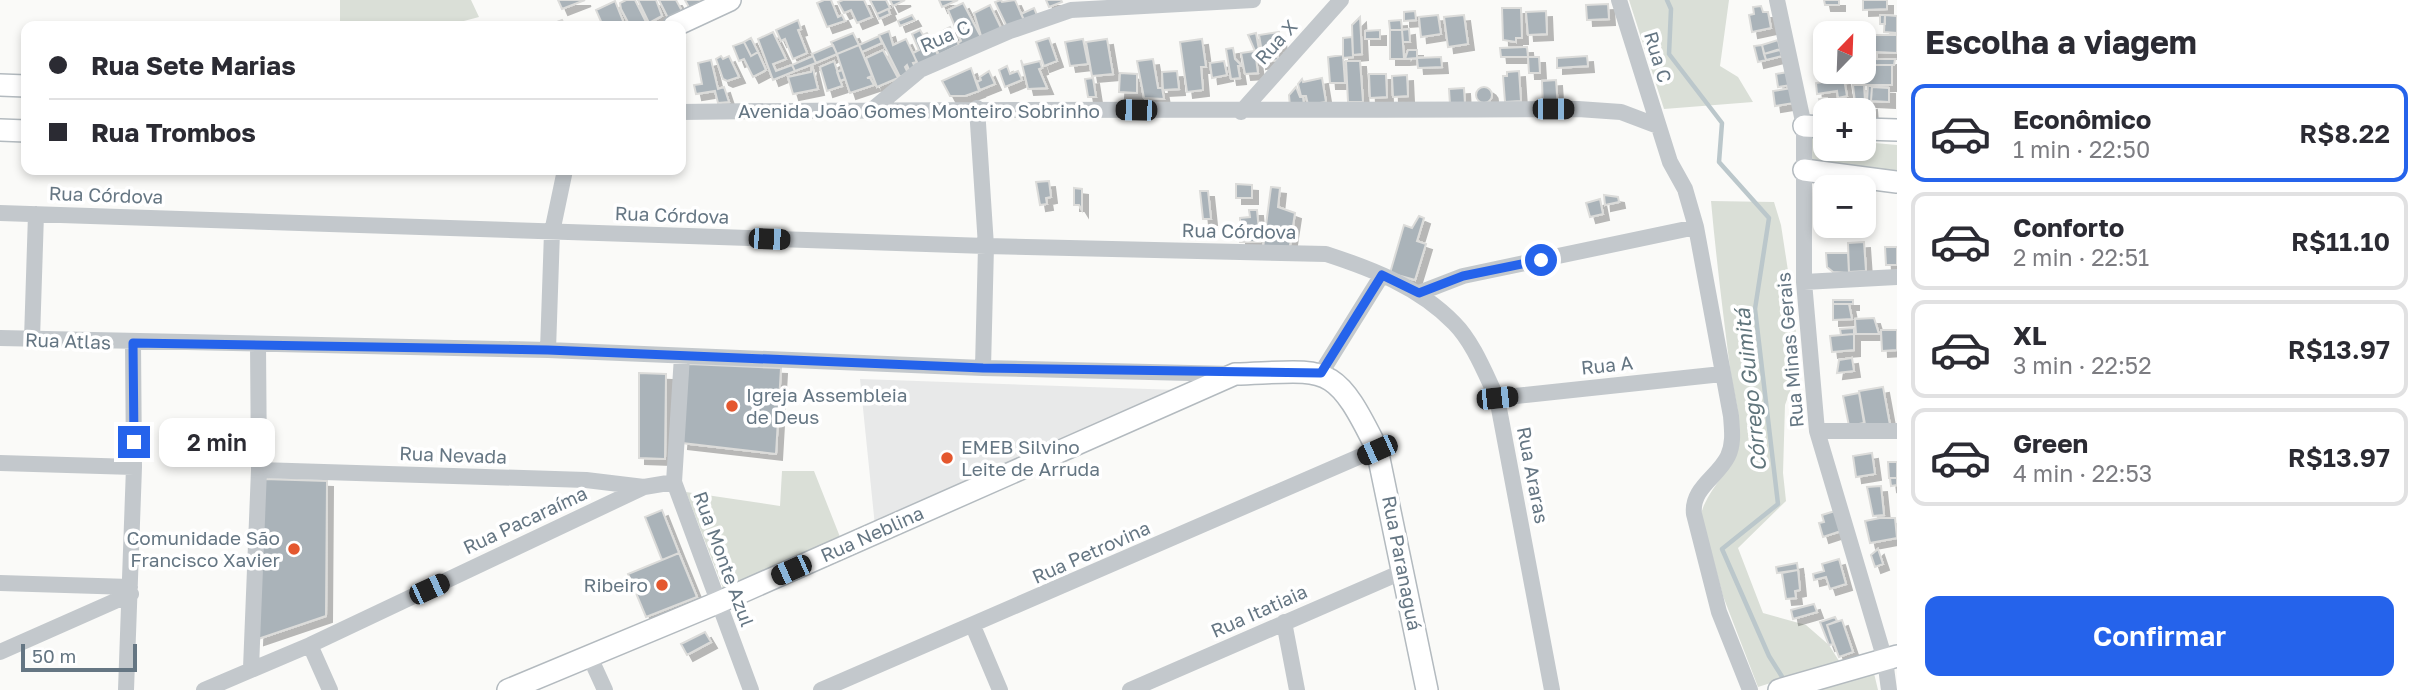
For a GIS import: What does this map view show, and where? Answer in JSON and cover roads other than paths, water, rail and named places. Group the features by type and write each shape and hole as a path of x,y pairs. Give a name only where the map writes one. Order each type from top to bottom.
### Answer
{"street":[{"path":"685,21 730,0"},
{"name":"Rua C","path":"872,110 920,70 1069,5 1253,0"},
{"name":"Rua X","path":"1241,112 1341,0"},
{"name":"Rua C","path":"1619,0 1670,162 1685,189 1696,227 1731,416 1732,441 1727,457 1697,493 1693,504 1719,612 1750,690"},
{"name":"Rua Minas Gerais","path":"1777,0 1813,120"},
{"path":"0,85 21,86"},
{"path":"977,108 986,246 983,368"},
{"name":"Avenida João Gomes Monteiro Sobrinho","path":"686,112 977,108 1241,112 1578,109 1621,112 1658,126"},
{"path":"1876,129 1897,130"},
{"path":"0,130 21,131"},
{"name":"Rua Minas Gerais","path":"1813,135 1804,170 1804,282 1817,431 1891,658 1888,690"},
{"path":"1804,170 1897,182"},
{"path":"548,350 552,232 564,175"},
{"name":"Rua Córdova","path":"0,213 986,246 1325,254 1382,275"},
{"path":"32,339 36,214"},
{"path":"1419,293 1463,276 1696,227"},
{"path":"1321,373 1382,275"},
{"name":"Rua Araras","path":"1382,275 1419,293 1455,324 1497,398 1552,690"},
{"path":"1804,282 1897,277"},
{"name":"Rua Atlas","path":"0,338 548,350 983,368 1235,374 1321,373"},
{"path":"126,690 134,467 133,343"},
{"path":"251,668 259,470 258,345"},
{"name":"Rua Monte Azul","path":"682,356 674,482 751,690"},
{"name":"Rua Paranaguá","path":"1321,373 1339,383 1360,414 1377,450 1427,690"},
{"name":"Rua Neblina","path":"509,690 717,603 1235,374"},
{"name":"Rua A","path":"1497,398 1722,374"},
{"path":"1817,431 1897,431"},
{"name":"Rua Petrovina","path":"821,690 1377,450"},
{"path":"0,463 134,467"},
{"name":"Rua Nevada","path":"259,470 586,480 644,487"},
{"name":"Rua Pacaraíma","path":"204,690 310,645 644,487 674,482"},
{"name":"Rua Itatiaia","path":"1130,690 1404,571"},
{"path":"0,583 130,590"},
{"path":"0,652 130,590"},
{"path":"1284,622 1297,690"},
{"path":"973,626 1000,690"},
{"path":"310,645 330,690"},
{"path":"589,655 605,690"},
{"path":"1779,690 1891,658"}],"waterway":[{"name":"Córrego Guimitá","path":"1667,0 1671,9 1669,54 1722,123 1719,162 1769,218 1755,309 1778,504 1722,549 1769,656 1786,683"}],"place":[{"name":"Igreja Assembleia de Deus","path":"732,406"},
{"name":"EMEB Silvino Leite de Arruda","path":"947,458"},
{"name":"Comunidade São Francisco Xavier","path":"294,549"},
{"name":"Ribeiro","path":"662,585"}]}
